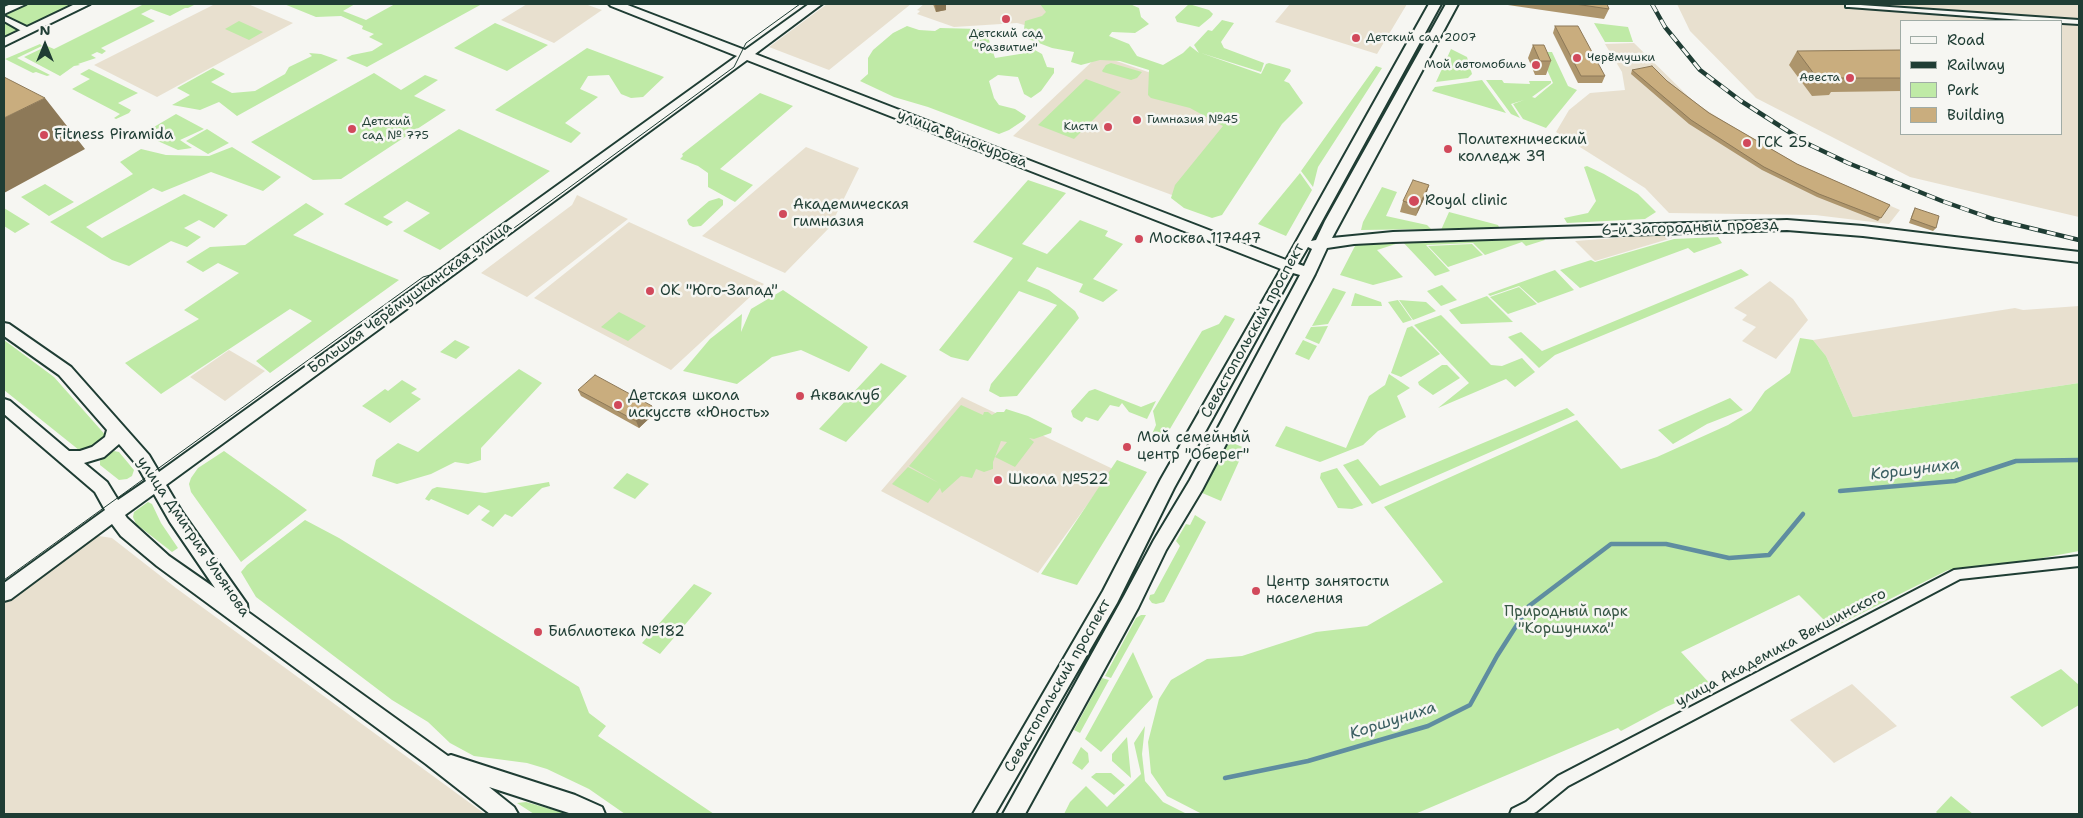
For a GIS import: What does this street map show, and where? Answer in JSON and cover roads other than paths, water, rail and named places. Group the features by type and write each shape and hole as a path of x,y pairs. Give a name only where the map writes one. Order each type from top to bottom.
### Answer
{"main road":[{"path":"4,11 20,4"},
{"name":"улица Винокурова","path":"615,4 1308,274"},
{"name":"Большая Черёмушкинская улица","path":"4,593 816,4"},
{"name":"Севастопольский проспект","path":"983,814 1110,597 1167,484 1435,4"},
{"name":"Севастопольский проспект","path":"1014,814 1131,602 1160,545 1196,485 1238,402 1308,274 1321,244 1452,4"},
{"name":"6-й Загородный проезд","path":"1300,248 1321,244 1393,237 1786,225 1863,231 2079,258"},
{"name":"улица Дмитрия Ульянова","path":"4,328 65,371 131,445 157,482 176,517 237,607 251,624"},
{"name":"улица Дмитрия Ульянова","path":"4,405 107,494 115,512 127,531 163,561 433,757 461,769 575,804 595,814"},
{"path":"65,457 80,458 98,452 112,441 116,429"},
{"path":"88,476 92,465 102,455 116,448 131,445"}],"street":[{"path":"4,42 84,4"},
{"path":"1848,5 2052,20"},
{"path":"4,18 28,31"},
{"path":"2063,21 2079,22"},
{"name":"улица Академика Векшинского","path":"1517,814 1531,807 1569,777 1958,574 2079,561"},
{"name":"улица Дмитрия Ульянова","path":"433,757 507,814"}],"waterway":[{"name":"Коршуниха","path":"1840,491 1955,481 2016,461 2079,460"},
{"name":"Коршуниха","path":"1225,778 1308,761 1428,726 1470,705 1497,656 1529,606 1611,544 1666,544 1729,558 1769,555 1803,514"}],"tram line":[{"path":"4,580 423,277 462,266 734,67 746,43 800,4"}],"railway":[{"path":"1652,4 1665,27 1700,70 1741,101 1808,144 1848,163 1942,201 1993,219 2079,240"}],"place":[{"name":"Детский сад \"Развитие\"","path":"1006,19"},
{"name":"Детский сад 2007","path":"1356,38"},
{"name":"Черёмушки","path":"1577,58"},
{"name":"Мой автомобиль","path":"1536,65"},
{"name":"Авеста","path":"1850,78"},
{"name":"Гимназия №45","path":"1137,120"},
{"name":"Кисти","path":"1108,127"},
{"name":"Детский сад № 775","path":"352,129"},
{"name":"Fitness Piramida","path":"44,135"},
{"name":"ГСК 25","path":"1747,143"},
{"name":"Политехнический колледж 39","path":"1448,149"},
{"name":"Royal clinic","path":"1414,201"},
{"name":"Академическая гимназия","path":"783,214"},
{"name":"Москва 117447","path":"1139,239"},
{"name":"ОК \"Юго-Запад\"","path":"650,291"},
{"name":"Акваклуб","path":"800,396"},
{"name":"Детская школа искусств «Юность»","path":"618,405"},
{"name":"Мой семейный центр \"Оберег\"","path":"1127,447"},
{"name":"Школа №522","path":"998,480"},
{"name":"Центр занятости населения","path":"1256,591"},
{"name":"Библиотека №182","path":"538,632"}],"park label":[{"name":"Природный парк \"Коршуниха\"","path":"1566,620"}]}
